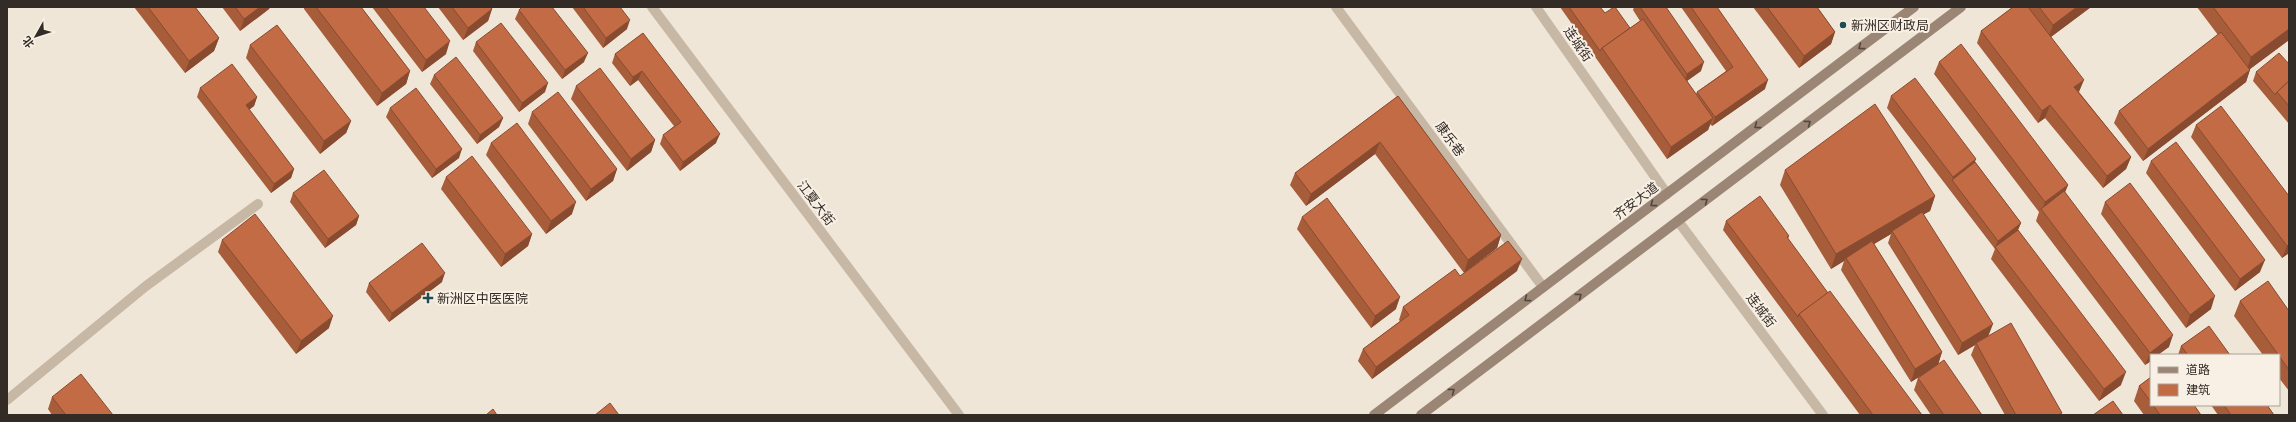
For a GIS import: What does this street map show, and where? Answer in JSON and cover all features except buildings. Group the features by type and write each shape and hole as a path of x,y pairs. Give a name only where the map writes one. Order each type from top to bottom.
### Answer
{"main road":[{"name":"齐安大道","path":"1374,415 1914,7"},
{"path":"1421,415 1962,7"}],"street":[{"name":"江夏大街","path":"652,7 959,415"},
{"name":"康乐巷","path":"1336,7 1543,287"},
{"name":"连城街","path":"1536,7 1667,194"},
{"path":"7,400 146,286 258,204"},
{"name":"连城街","path":"1678,221 1823,415"}],"place":[{"name":"新洲区财政局","path":"1843,25"},
{"name":"新洲区中医医院","path":"428,298"}]}
